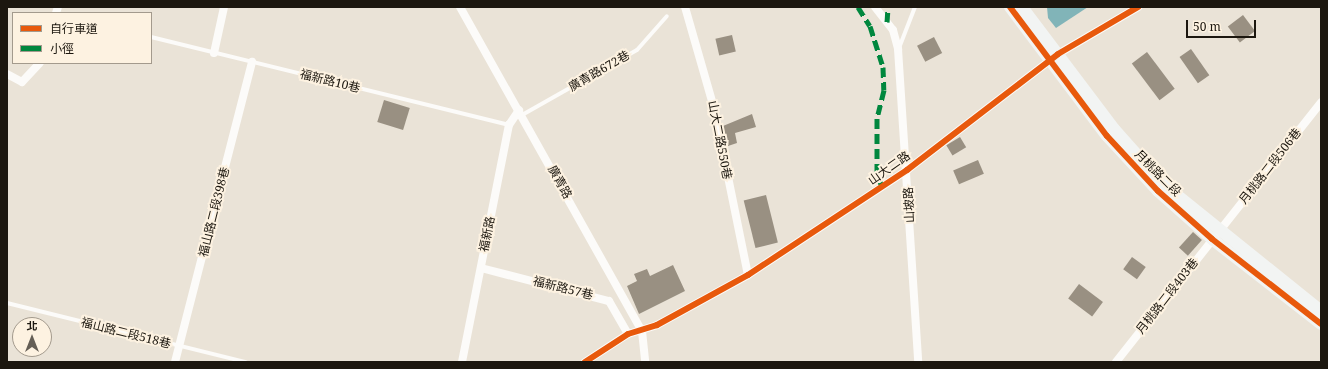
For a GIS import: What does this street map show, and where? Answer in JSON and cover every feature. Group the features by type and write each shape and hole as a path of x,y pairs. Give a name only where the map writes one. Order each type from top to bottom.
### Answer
{"street":[{"path":"214,53 224,7"},
{"name":"廣青路","path":"460,7 521,112 642,331 645,362"},
{"name":"山大二路550巷","path":"685,7 714,108 748,274"},
{"name":"山坡路","path":"875,7 893,30 898,49 907,170 918,362"},
{"name":"月桃路二段","path":"1010,7 1119,135 1164,184 1216,235 1321,324"},
{"name":"月桃路二段","path":"1022,7 1054,57"},
{"name":"山大二路","path":"628,334 642,331 748,274 907,170 1054,57 1138,7"},
{"name":"福山路二段398巷","path":"175,362 252,62"},
{"path":"7,74 22,82 39,64"},
{"name":"月桃路二段506巷","path":"1216,235 1321,102"},
{"name":"福新路","path":"462,362 509,125 521,112"},
{"name":"月桃路二段","path":"1216,235 1321,311"},
{"name":"月桃路二段403巷","path":"1116,362 1216,235"},
{"name":"福新路57巷","path":"481,268 609,301 628,334"},
{"path":"585,362 628,334"}],"lane":[{"path":"898,49 915,7"},
{"name":"廣青路672巷","path":"521,112 637,50 667,16"},
{"name":"福新路10巷","path":"152,37 509,125"},
{"name":"福山路二段518巷","path":"7,303 246,362"}],"water":[{"path":"1047,7 1088,7 1056,28 1048,18"}],"building":[{"path":"1243,15 1255,31 1240,42 1228,26"},
{"path":"732,35 736,52 719,55 715,39"},
{"path":"934,37 942,53 925,62 917,46"},
{"path":"1191,49 1209,75 1198,83 1180,57"},
{"path":"1147,52 1175,89 1160,100 1132,63"},
{"path":"384,100 410,108 403,130 377,122"},
{"path":"752,114 756,127 735,133 737,143 728,146 723,126"},
{"path":"960,137 966,147 952,156 946,145"},
{"path":"978,160 984,174 959,184 953,171"},
{"path":"766,195 778,243 756,248 744,201"},
{"path":"1193,232 1202,240 1188,256 1179,248"},
{"path":"1132,257 1146,267 1137,279 1123,269"},
{"path":"673,265 685,291 639,314 627,286 637,281 634,274 647,269 650,276"},
{"path":"1079,284 1103,302 1092,316 1068,298"}],"marked path":[{"path":"858,7 870,26 883,67 884,90 877,118 877,175 882,186"},
{"path":"887,22 888,7"}],"cycle path":[{"path":"1010,7 1107,136 1158,191 1212,239 1321,324"},
{"path":"585,362 628,334 657,325 748,275 907,170 1058,54 1138,7"}]}
